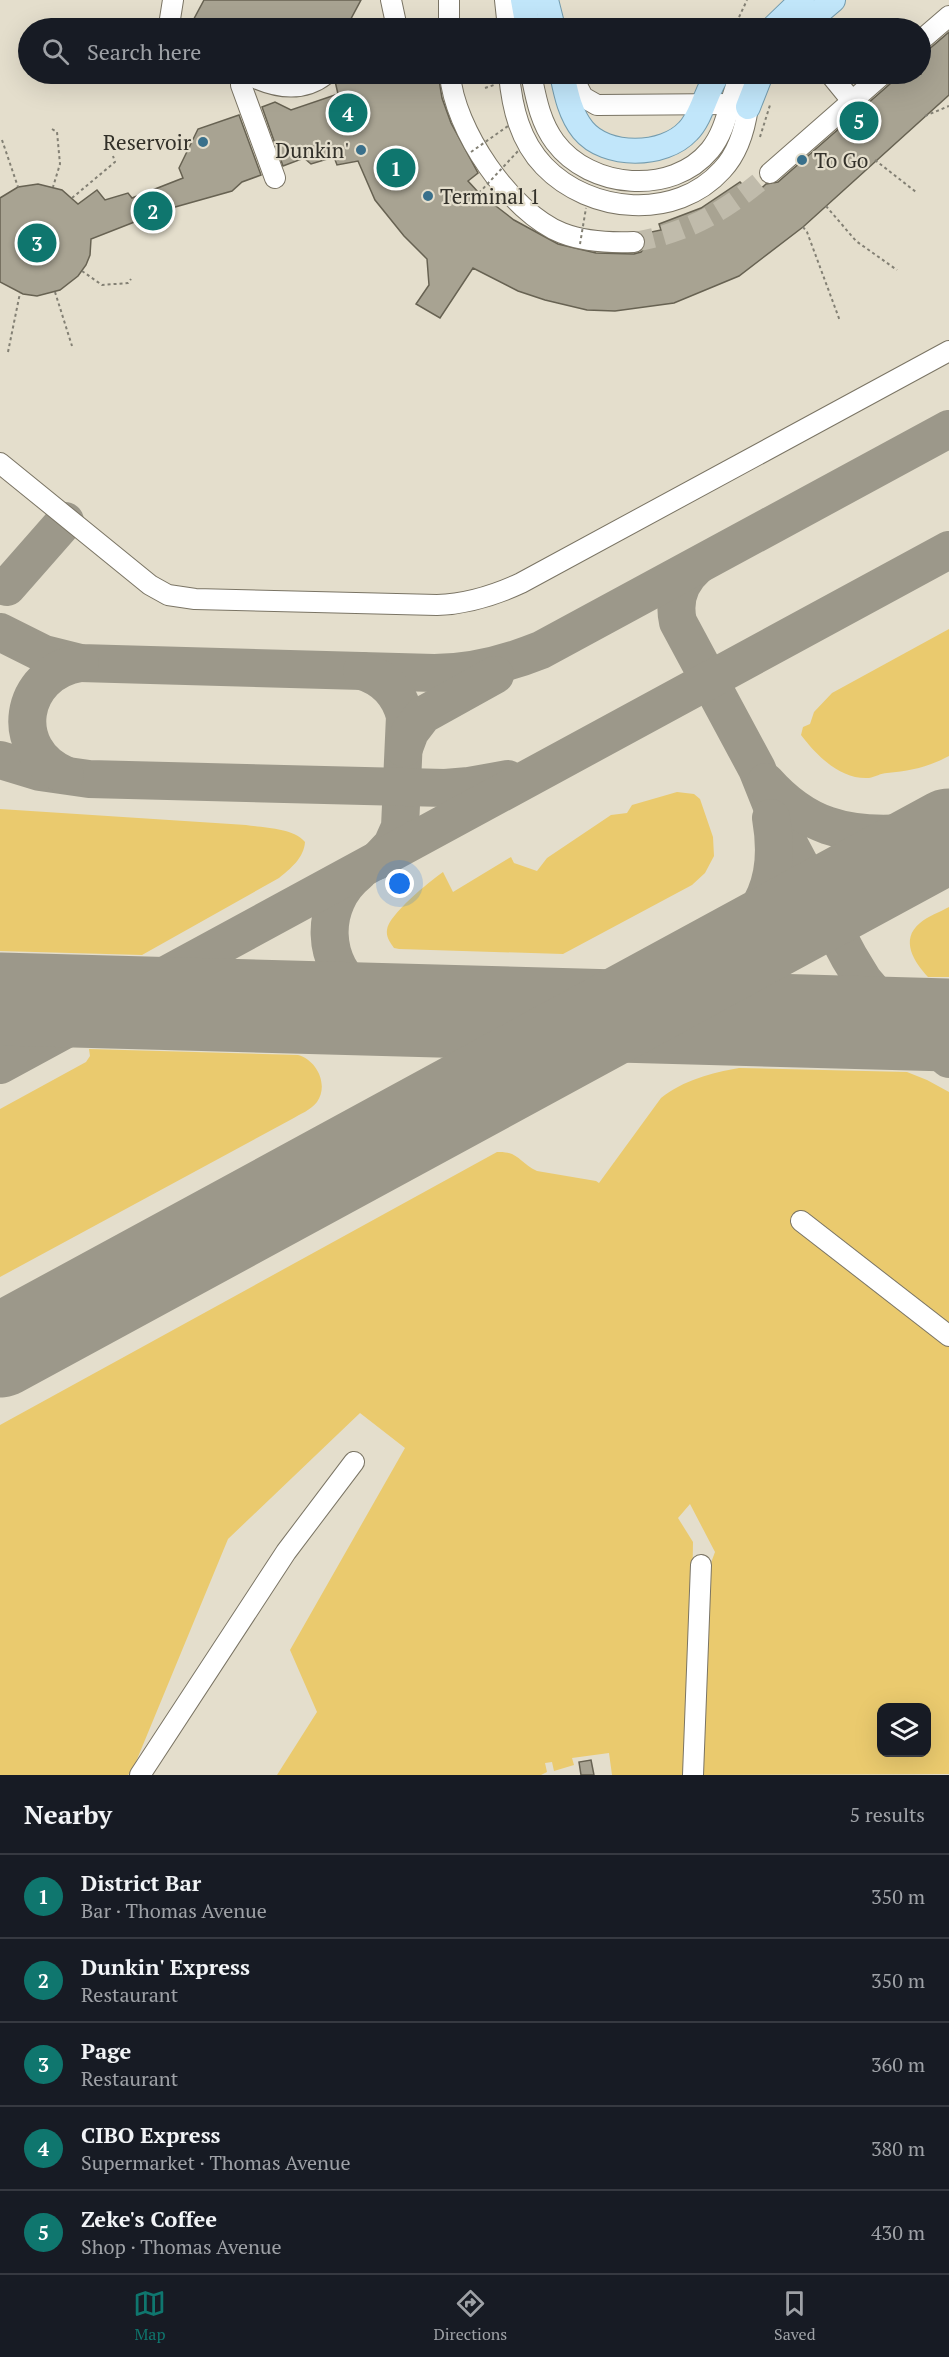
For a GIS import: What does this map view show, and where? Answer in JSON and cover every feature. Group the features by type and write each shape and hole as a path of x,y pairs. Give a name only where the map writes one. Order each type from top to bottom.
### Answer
{"main road":[{"path":"523,0 526,18"},
{"path":"546,0 551,18"},
{"path":"791,17 833,0"},
{"path":"564,84 568,102 580,127 591,137 616,148 644,150 675,141 692,126 711,84"},
{"path":"740,105 747,84"},
{"path":"740,105 754,84"}],"street":[{"path":"170,18 172,0"},
{"path":"391,0 395,18"},
{"path":"448,0 449,18"},
{"path":"505,0 507,18"},
{"path":"510,0 516,18"},
{"path":"931,32 949,16"},
{"path":"241,84 275,178"},
{"path":"267,84 281,87 302,84"},
{"path":"452,84 454,99 466,126 499,180 540,221 561,232 584,239 634,242"},
{"path":"511,84 516,118 524,135 539,159 553,174 573,189 614,204 639,206 666,202 692,192 723,169 733,154 744,128 740,105 741,84"},
{"path":"534,84 543,121 560,148 571,159 587,168 624,180 662,179 677,174 698,162 714,144 740,105"},
{"path":"576,84 583,97 597,105 740,105"},
{"path":"838,84 852,101"},
{"path":"770,173 872,84"},
{"path":"0,463 150,585 168,595 195,599 437,605 461,603 485,598 521,583 949,351"},
{"path":"801,1221 949,1336"},
{"path":"140,1775 286,1552 354,1462"},
{"path":"693,1775 701,1565"}],"path":[{"path":"739,18 747,0"},
{"path":"925,116 949,106"},
{"path":"471,153 508,126"},
{"path":"52,129 57,132 60,165 52,187"},
{"path":"2,140 18,187"},
{"path":"479,193 519,150"},
{"path":"72,198 116,162 113,156"},
{"path":"875,160 916,192"},
{"path":"825,207 856,241 897,270"},
{"path":"580,244 586,208"},
{"path":"803,227 807,232 840,321"},
{"path":"82,271 102,285 128,283 131,279"},
{"path":"55,292 72,346"},
{"path":"8,352 20,293"}],"shaded area":[{"path":"949,629 949,756 919,768 859,778 839,771 814,751 801,735 803,727 810,724 814,712 832,693"},
{"path":"677,792 694,794 700,799 713,837 714,856 705,873 692,885 563,954 399,949 394,948 389,939 387,930 394,916 410,899 443,872 453,892 511,857 514,863 537,871 547,858 611,815 627,813 632,805"},
{"path":"0,809 246,825 286,831 300,837 305,842 299,858 279,878 142,955 0,951"},
{"path":"949,907 949,977 928,977 918,965 911,951 911,937 923,921"},
{"path":"89,1049 298,1055 311,1062 316,1068 322,1088 317,1102 305,1112 0,1277 0,1109 86,1062 90,1056"},
{"path":"739,1068 907,1072 949,1092 949,1774 697,1775 702,1587 715,1552 690,1504 678,1518 693,1542 689,1775 612,1775 609,1753 572,1758 574,1765 554,1771 552,1762 545,1763 547,1772 541,1775 277,1775 317,1712 290,1650 405,1448 360,1413 228,1539 133,1769 128,1775 0,1775 0,1425 497,1152 515,1155 537,1171 599,1183 661,1098 688,1082"}],"building":[{"path":"204,0 361,0 351,18 194,18"},
{"name":"Terminal 1","path":"949,32 949,95 803,227 739,276 674,303 615,311 587,310 545,300 518,291 473,268 440,318 416,304 429,285 427,259 404,236 375,200 358,161 337,165 334,157 311,164 304,158 283,166 262,107 275,102 291,110 338,94 336,84 440,84 451,123 478,173 468,181 479,193 514,220 558,244 596,253 634,254 641,252 645,247 646,241 642,234 661,230 659,224 701,208 740,182 753,196 766,184 778,182 890,84 931,84 931,47"},
{"path":"239,115 261,175 242,182 232,191 136,218 137,221 91,239 90,255 86,265 78,276 60,290 37,296 23,294 0,282 0,198 18,187 38,184 62,190 78,204 97,190 105,200 128,193 132,198 183,178 179,168 198,129"},
{"path":"591,1760 594,1775 581,1775 579,1762"}],"taxiway":[{"path":"0,632 44,654 80,663 434,673 489,667 541,650 949,429"},
{"path":"7,587 65,521"},
{"path":"0,1065 949,550"},
{"path":"696,567 690,572 679,592 676,606 678,622 757,769 781,829 863,980 881,1001 949,1059"},
{"path":"65,775 46,763 34,748 28,731 28,713 33,696 44,681 59,670 80,663"},
{"path":"362,671 378,678 390,688 399,700 405,716 400,827 392,845 377,861"},
{"path":"404,748 410,732 423,715 495,675"},
{"path":"0,760 40,772 89,779 445,788 508,779"},
{"path":"766,782 796,809 828,826 882,834 926,832 949,828"},
{"path":"680,982 740,933 765,896 772,873 774,848 771,818"},
{"path":"358,873 345,886 336,901 331,917 332,951 338,967 348,982 367,997 410,1010"}],"runway":[{"path":"0,1351 949,835"},
{"path":"0,999 949,1025"}],"tunnel":[{"path":"634,242 673,232 707,218 739,198 770,173"}],"place":[{"name":"CIBO Express","path":"348,113"},
{"name":"Zeke's Coffee","path":"859,121"},
{"name":"Reservoir","path":"203,142"},
{"name":"Dunkin'","path":"361,150"},
{"name":"To Go","path":"802,160"},
{"name":"District Bar","path":"396,168"},
{"name":"Terminal 1","path":"428,196"},
{"name":"Dunkin' Express","path":"153,211"},
{"name":"Page","path":"37,243"}]}
